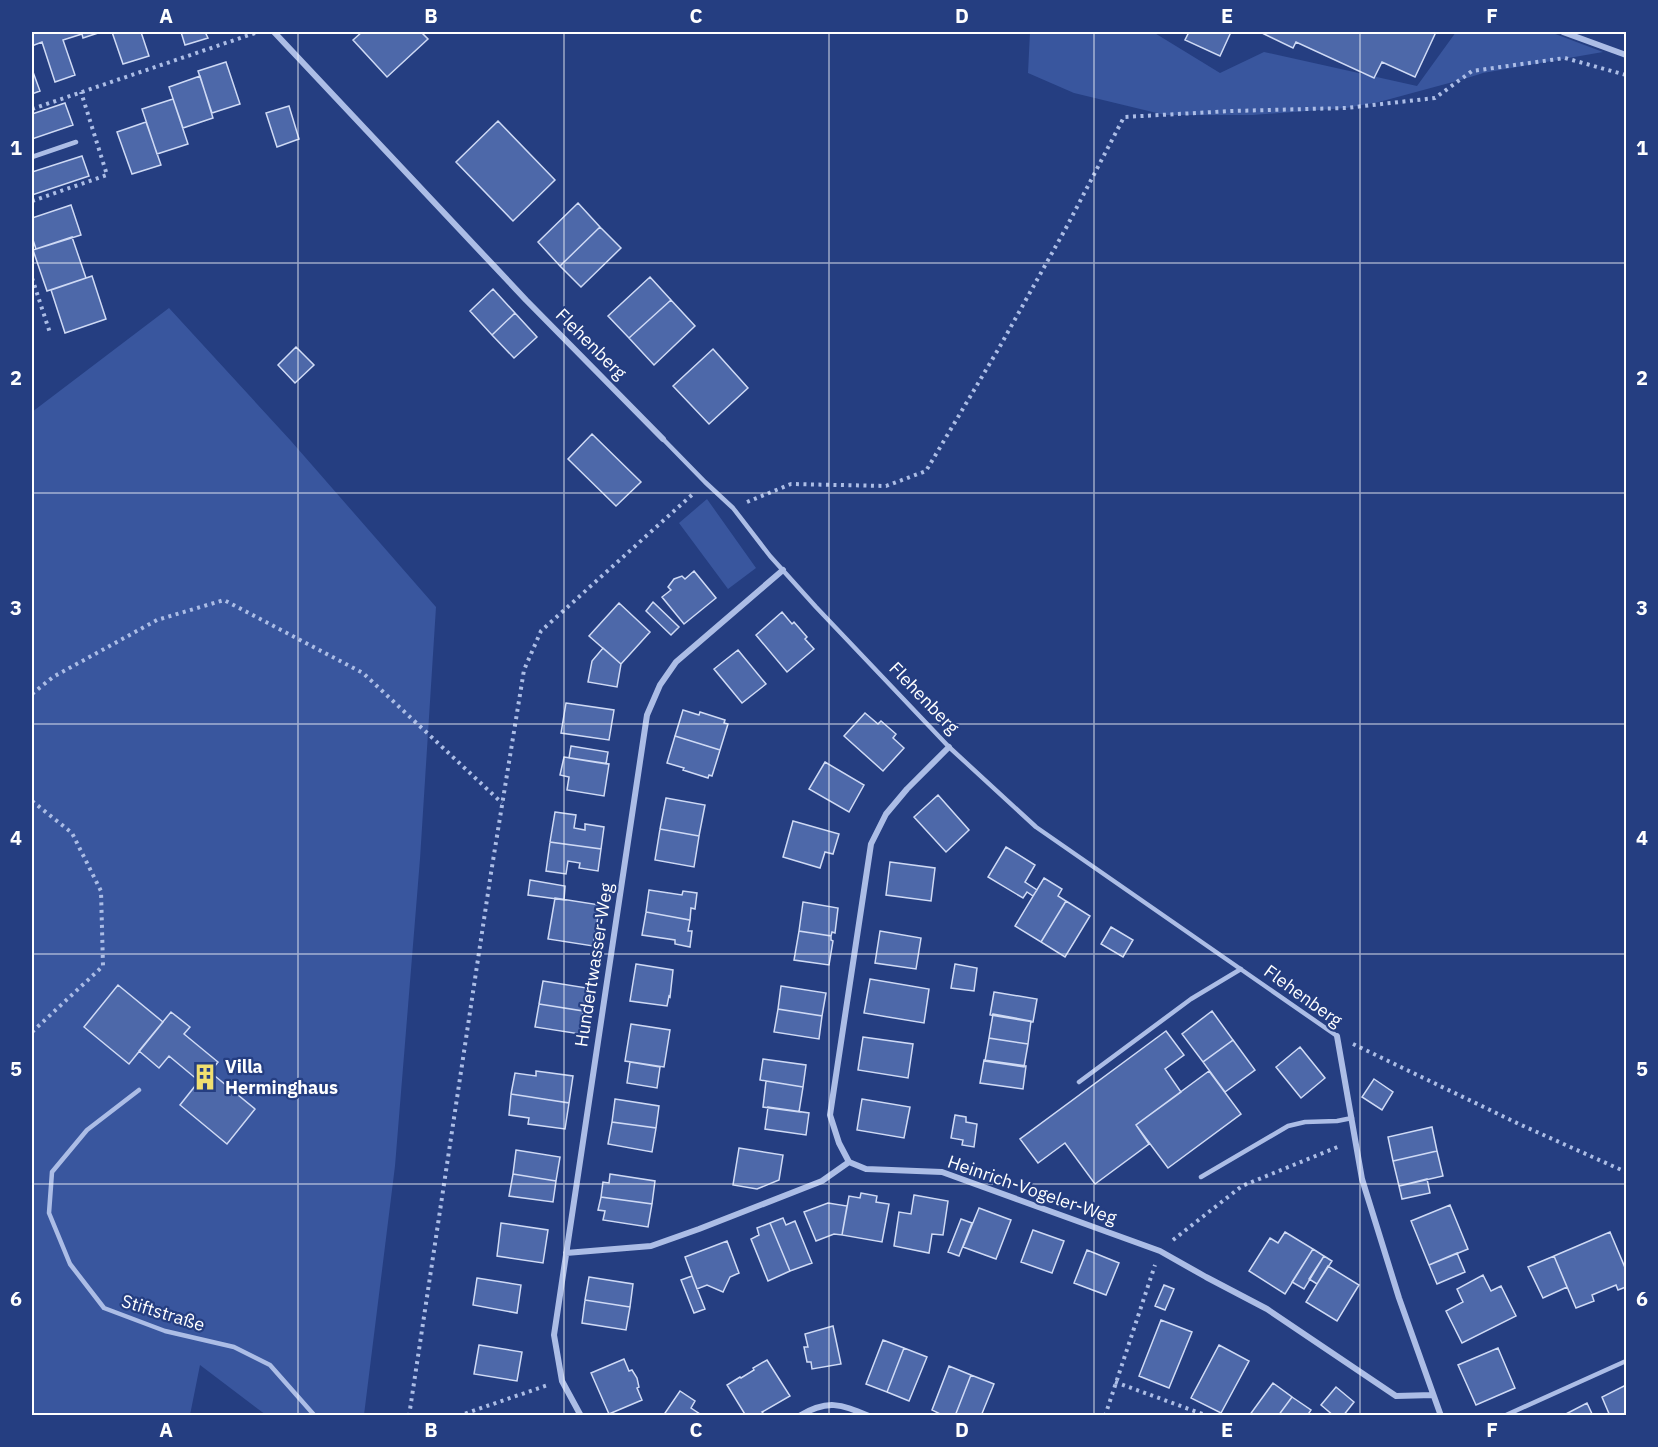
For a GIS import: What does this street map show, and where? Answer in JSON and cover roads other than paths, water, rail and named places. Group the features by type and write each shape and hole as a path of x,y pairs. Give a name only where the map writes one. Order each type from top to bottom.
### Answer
{"street":[{"name":"Flehenberg","path":"274,32 526,300 663,439"},
{"path":"1563,32 1626,55"},
{"name":"Hundertwasser-Weg","path":"580,1416 562,1380 555,1335 647,715 660,685 676,662 783,570"},
{"path":"566,1253 651,1246 822,1181 849,1162 839,1143 830,1115 871,844 886,814 907,789 949,747"},
{"name":"Flehenberg","path":"1336,1036 1368,1201 1399,1298 1441,1416"},
{"name":"Heinrich-Vogeler-Weg","path":"849,1162 866,1170 942,1172 1160,1251 1267,1309 1396,1396 1434,1395"},
{"path":"799,1416 825,1404 846,1407 869,1416"}],"lane":[{"path":"32,157 76,142"},
{"name":"Flehenberg","path":"663,439 705,483 733,508 783,570 949,747 1036,827 1336,1036"},
{"path":"1079,1082 1191,999 1241,969"},
{"name":"Stiftstraße","path":"139,1090 87,1131 52,1172 49,1213 70,1264 104,1308 165,1331 234,1347 270,1365 315,1416"},
{"path":"1201,1177 1288,1126 1305,1122 1352,1118"},
{"path":"1504,1416 1626,1361"}],"place":[{"name":"Villa Herminghaus","path":"205,1077"}]}
